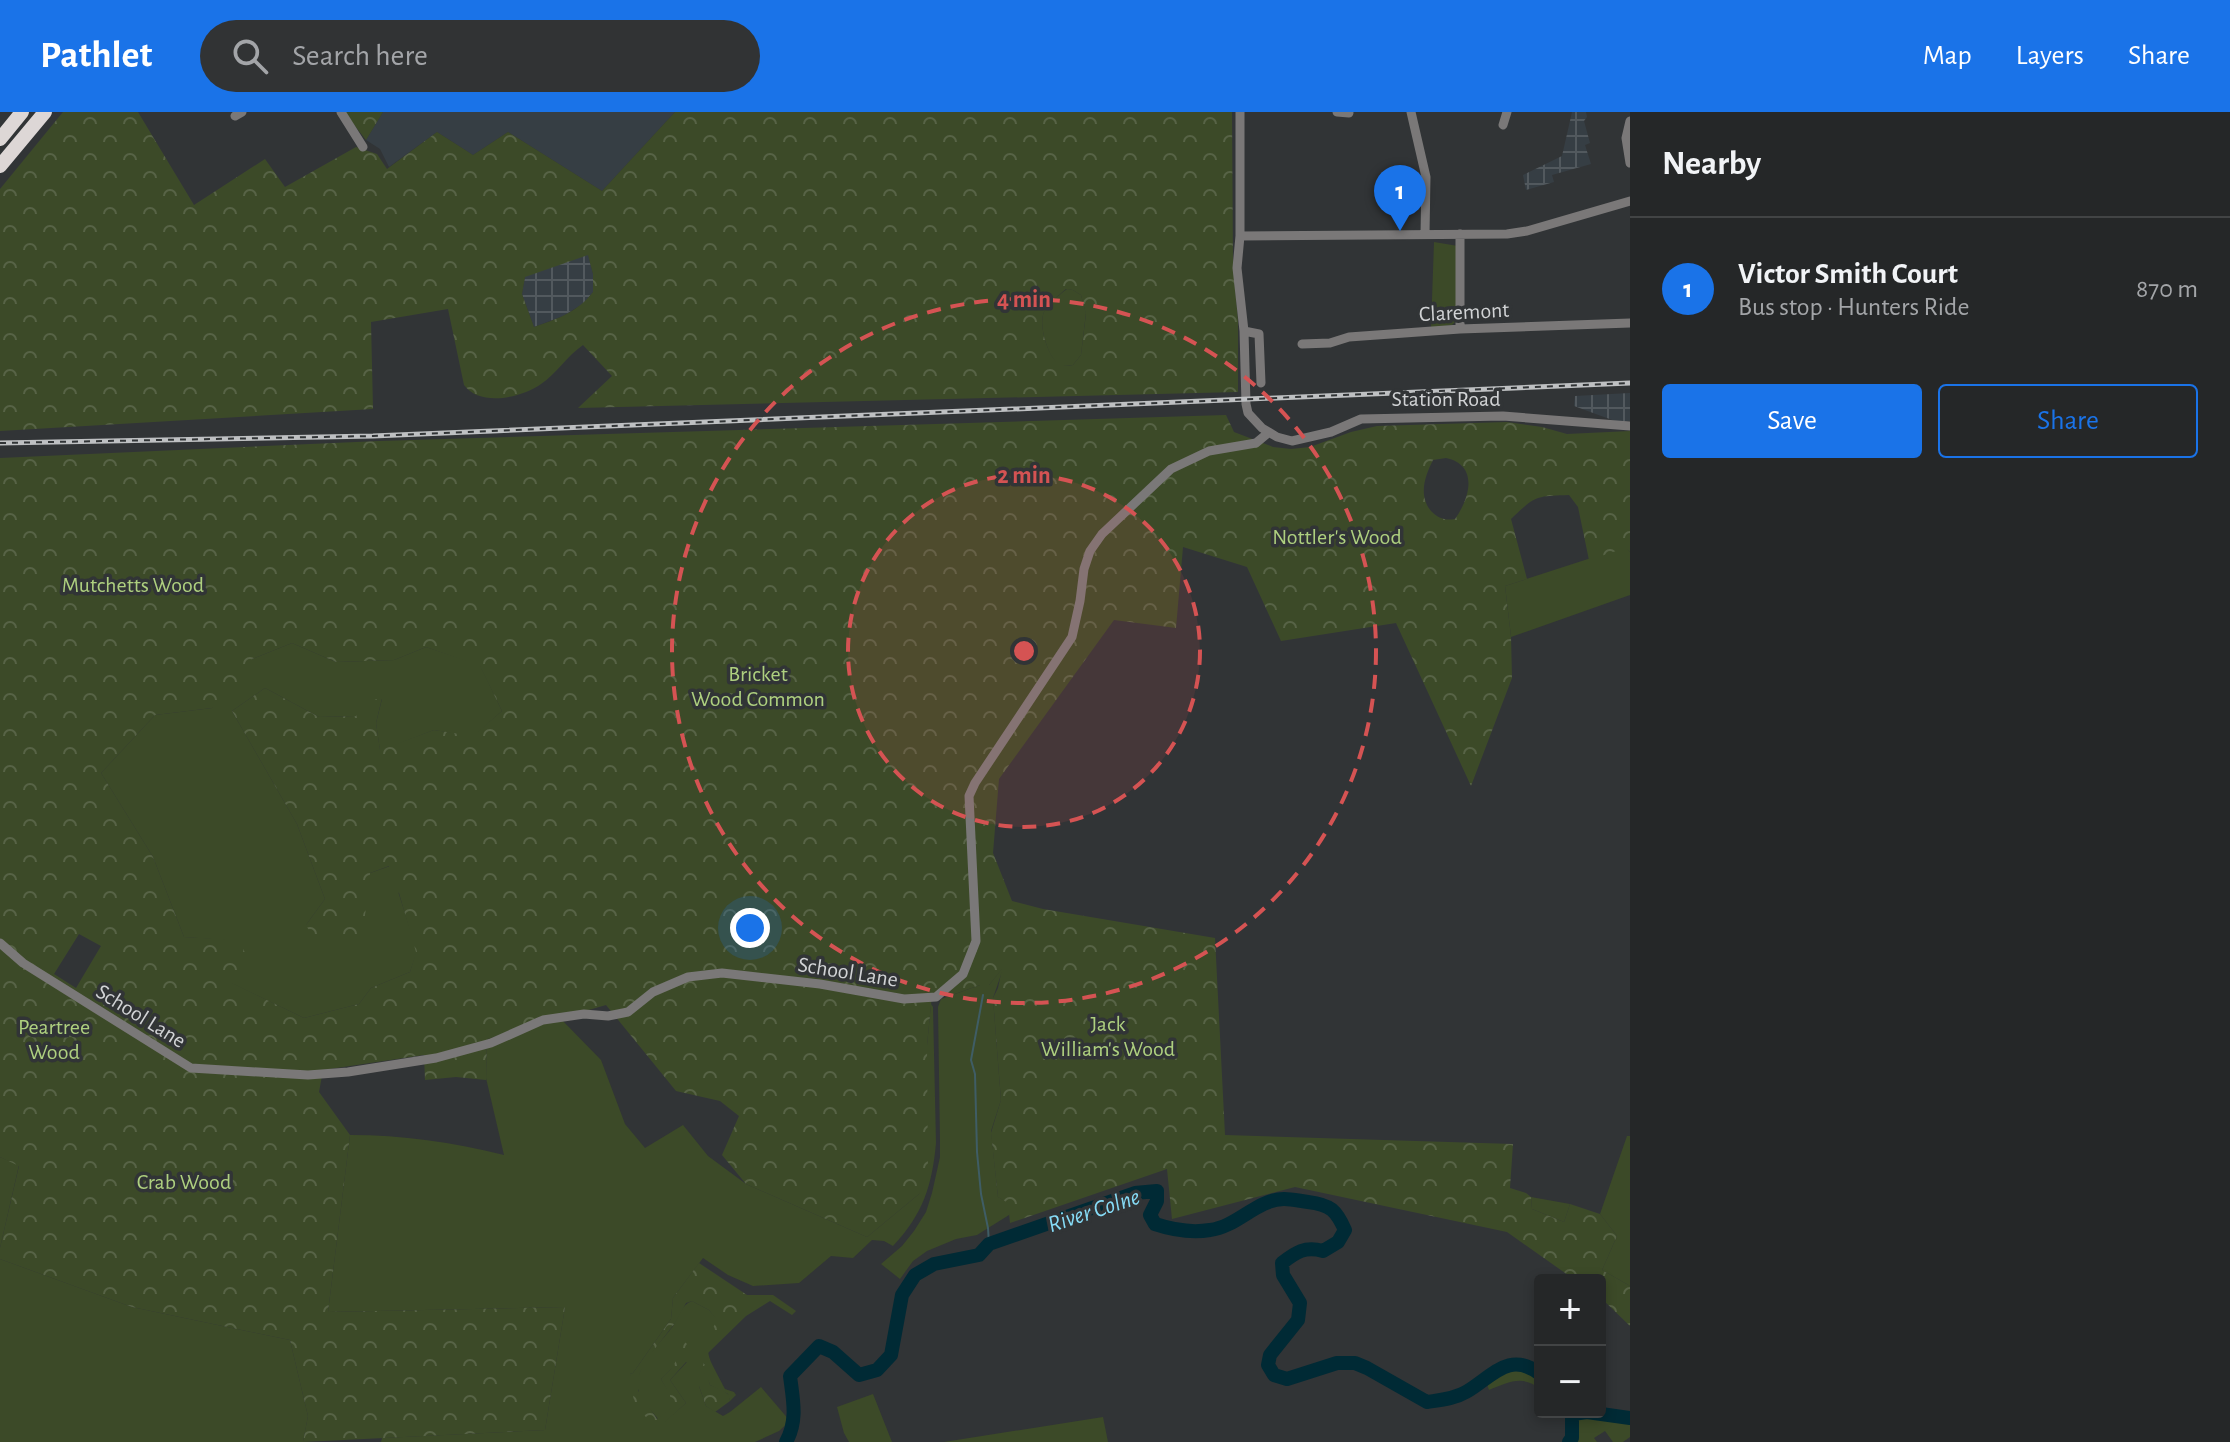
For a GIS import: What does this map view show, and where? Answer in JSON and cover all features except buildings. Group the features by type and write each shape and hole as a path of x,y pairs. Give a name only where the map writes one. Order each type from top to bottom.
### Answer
{"highway":[{"path":"0,139 22,112"},
{"path":"0,166 45,112"}],"street":[{"path":"341,112 363,147"},
{"path":"1240,112 1237,268 1244,331 1247,409 1253,420 1268,433"},
{"path":"1337,112 1349,113"},
{"path":"1411,112 1426,177 1425,234"},
{"path":"1503,125 1507,112"},
{"path":"1629,157 1626,138 1630,121"},
{"path":"1240,236 1507,234 1630,201"},
{"path":"1460,234 1460,329"},
{"name":"Claremont","path":"1302,344 1330,343 1349,337 1460,329 1630,323"},
{"path":"1244,331 1259,334 1261,383"},
{"name":"Station Road","path":"1268,433 1292,441 1331,432 1361,419 1405,417 1503,416 1630,426"},
{"name":"School Lane","path":"0,943 23,963 191,1068 278,1074 348,1072 436,1058 491,1043 543,1020 628,1012 653,992 688,977 722,973 820,984 904,999 936,997 963,974 976,941 969,796 1072,637 1090,551 1102,534 1171,469 1209,451 1256,443 1268,433"}],"shaded area":[{"path":"383,112 675,112 602,191 508,132 473,155 437,132 389,167 380,149 366,140"},
{"path":"1572,112 1586,112 1584,121 1590,143 1585,145 1591,164 1552,175 1554,182 1526,190 1523,175 1562,156"},
{"path":"588,254 593,292 584,303 563,316 534,327 522,294 525,276"},
{"path":"1630,393 1630,421 1615,421 1574,406 1575,396"}],"green space":[{"path":"63,112 138,112 194,205 265,159 285,187 356,147 377,154 387,169 437,132 473,155 508,132 602,191 675,112 1232,112 1238,392 578,408 612,376 583,345 533,389 501,398 480,396 464,385 448,309 371,322 373,409 0,431 0,189","holes":["588,255 593,274 593,292 574,310 534,327 522,294 525,277","1066,289 1081,295 1086,314 1081,355 1073,365 1068,366 1060,364 1052,355 1042,324 1046,308"]},
{"path":"344,112 383,112 366,140"},
{"path":"1434,242 1458,246 1457,320 1452,325 1431,328"},
{"path":"1067,289 1081,295 1086,313 1081,355 1073,365 1067,366 1060,365 1052,356 1045,341 1042,317 1054,299"},
{"path":"1226,415 1234,432 1273,447 1291,449 1310,447 1377,426 1507,422 1567,434 1630,431 1630,552 1625,548 1589,560 1578,507 1569,495 1536,499 1511,519 1527,579 1505,586 1512,678 1471,786 1396,623 1281,641 1247,567 1183,547 1176,628 1114,620 999,779 993,853 1012,901 1215,938 1225,1135 1513,1144 1510,1188 1531,1197 1532,1209 1564,1222 1570,1204 1600,1214 1617,1236 1602,1270 1630,1286 1630,1326 1606,1303 1606,1274 1566,1274 1507,1232 1295,1187 1172,1219 1167,1169 1010,1223 1008,1203 998,1197 991,1133 1001,1100 993,998 1002,969 989,985 949,996 947,986 932,995 927,1045 928,1172 919,1194 867,1237 746,1184 722,1155 739,1116 720,1101 676,1091 606,1005 487,1039 486,1080 456,1077 425,1080 424,1055 323,1070 319,1092 350,1135 328,1312 565,1307 545,1430 303,1442 308,1416 290,1340 132,1307 0,1259 19,1166 0,1157 0,458 379,441","holes":["1446,458 1463,468 1468,483 1465,502 1455,519 1451,520 1436,515 1427,505 1425,479 1433,460","292,643 336,662 394,660 426,647 480,666 502,711 473,736 434,730 380,750 376,723 382,698 365,702 356,716 319,717 265,688 232,711 297,824 325,899 306,925 313,938 324,946 363,933 370,873 389,866 389,888 399,893 416,952 410,972 371,988 359,1004 304,1018 232,983 251,969 240,940 184,937 153,857 101,773 155,715 212,708 254,682 252,659","79,934 101,946 76,988 54,974"]},
{"path":"1625,547 1630,552 1630,595 1511,637 1505,586"},
{"path":"292,643 336,662 394,660 426,647 480,665 502,711 473,737 434,730 380,751 376,723 382,699 356,716 319,717 265,688 232,711 297,824 325,899 306,925 370,873 390,866 417,951 410,972 371,988 359,1004 304,1018 231,983 240,941 184,937 153,857 101,773 155,715 212,708 252,659"},
{"path":"1004,966 993,998 1001,1100 991,1131 998,1197 1009,1203 1009,1215 977,1235 956,1239 927,1251 913,1261 900,1279 881,1264 902,1246 926,1212 940,1157 938,1007 941,999 980,985 989,985"},
{"path":"931,1004 936,1143 929,1186 919,1211 903,1234 893,1246 872,1240 853,1258 831,1256 799,1283 753,1286 728,1275 703,1258 673,1298 671,1319 630,1374 639,1393 639,1375 643,1366 683,1308 692,1301 709,1310 718,1320 709,1340 709,1355 725,1389 736,1395 730,1401 728,1394 710,1385 705,1373 699,1386 706,1406 723,1416 761,1387 790,1421 779,1431 755,1442 381,1442 382,1438 545,1430 565,1307 328,1312 350,1135 427,1140 504,1155 486,1078 487,1039 560,1018 601,1060 625,1124 645,1148 683,1125 708,1156 746,1184 867,1237 919,1194","holes":["678,1356 705,1364 687,1362 670,1380 686,1403 656,1429 641,1398 658,1419 673,1407 671,1395 661,1379 675,1365"]},
{"path":"1627,1136 1630,1136 1630,1286 1602,1270 1617,1236 1600,1214"},
{"path":"0,1157 19,1165 0,1248"},
{"path":"1531,1197 1570,1204 1564,1222 1532,1209"},
{"path":"0,1259 132,1307 290,1340 308,1416 303,1442 0,1442"},
{"path":"699,1263 747,1295 773,1295 796,1311 792,1315 770,1301 746,1316 708,1353 706,1342 717,1320 709,1310 692,1301 686,1303 640,1372 638,1391 657,1419 672,1407 670,1395 661,1379 675,1362 673,1341 680,1336 705,1365 698,1370 686,1362 670,1380 686,1403 656,1430 634,1402 630,1374 671,1319 673,1298"},
{"path":"1506,1370 1525,1370 1534,1374 1534,1384 1521,1381 1489,1390 1486,1381"},
{"path":"706,1372 710,1385 729,1395 730,1401 715,1412 706,1406 699,1386 699,1377"},
{"path":"873,1394 892,1442 849,1442 837,1407"},
{"path":"1103,1417 1108,1442 944,1442"},
{"path":"1606,1418 1630,1422 1630,1437 1623,1442 1613,1442 1605,1431 1594,1438 1597,1442 1572,1442 1578,1419"}],"waterway":[{"path":"983,995 971,1060 975,1074 981,1194 989,1244"},
{"name":"River Colne","path":"786,1442 793,1418 790,1376 819,1346 833,1352 859,1375 877,1370 891,1355 902,1295 915,1275 934,1264 979,1255 989,1244 1135,1193 1157,1191 1157,1201 1150,1215 1155,1224 1182,1230 1220,1228 1265,1203 1284,1199 1322,1205 1339,1218 1345,1230 1338,1242 1323,1251 1301,1251 1282,1263 1283,1275 1300,1303 1298,1320 1270,1355 1268,1365 1274,1375 1287,1379 1337,1363 1355,1363 1427,1402 1461,1394 1510,1365 1534,1370"},
{"path":"1606,1415 1630,1418"},
{"name":"River Colne","path":"1569,1442 1572,1438 1572,1418"}],"railway":[{"path":"0,443 373,436 1630,383"}],"place":[{"name":"Victor Smith Court","path":"1400,231"}],"park label":[{"name":"Nottler's Wood","path":"1337,537"},
{"name":"Mutchetts Wood","path":"133,585"},
{"name":"Bricket Wood Common","path":"758,686"},
{"name":"Jack William's Wood","path":"1108,1036"},
{"name":"Peartree Wood","path":"54,1040"},
{"name":"Crab Wood","path":"184,1182"}]}
